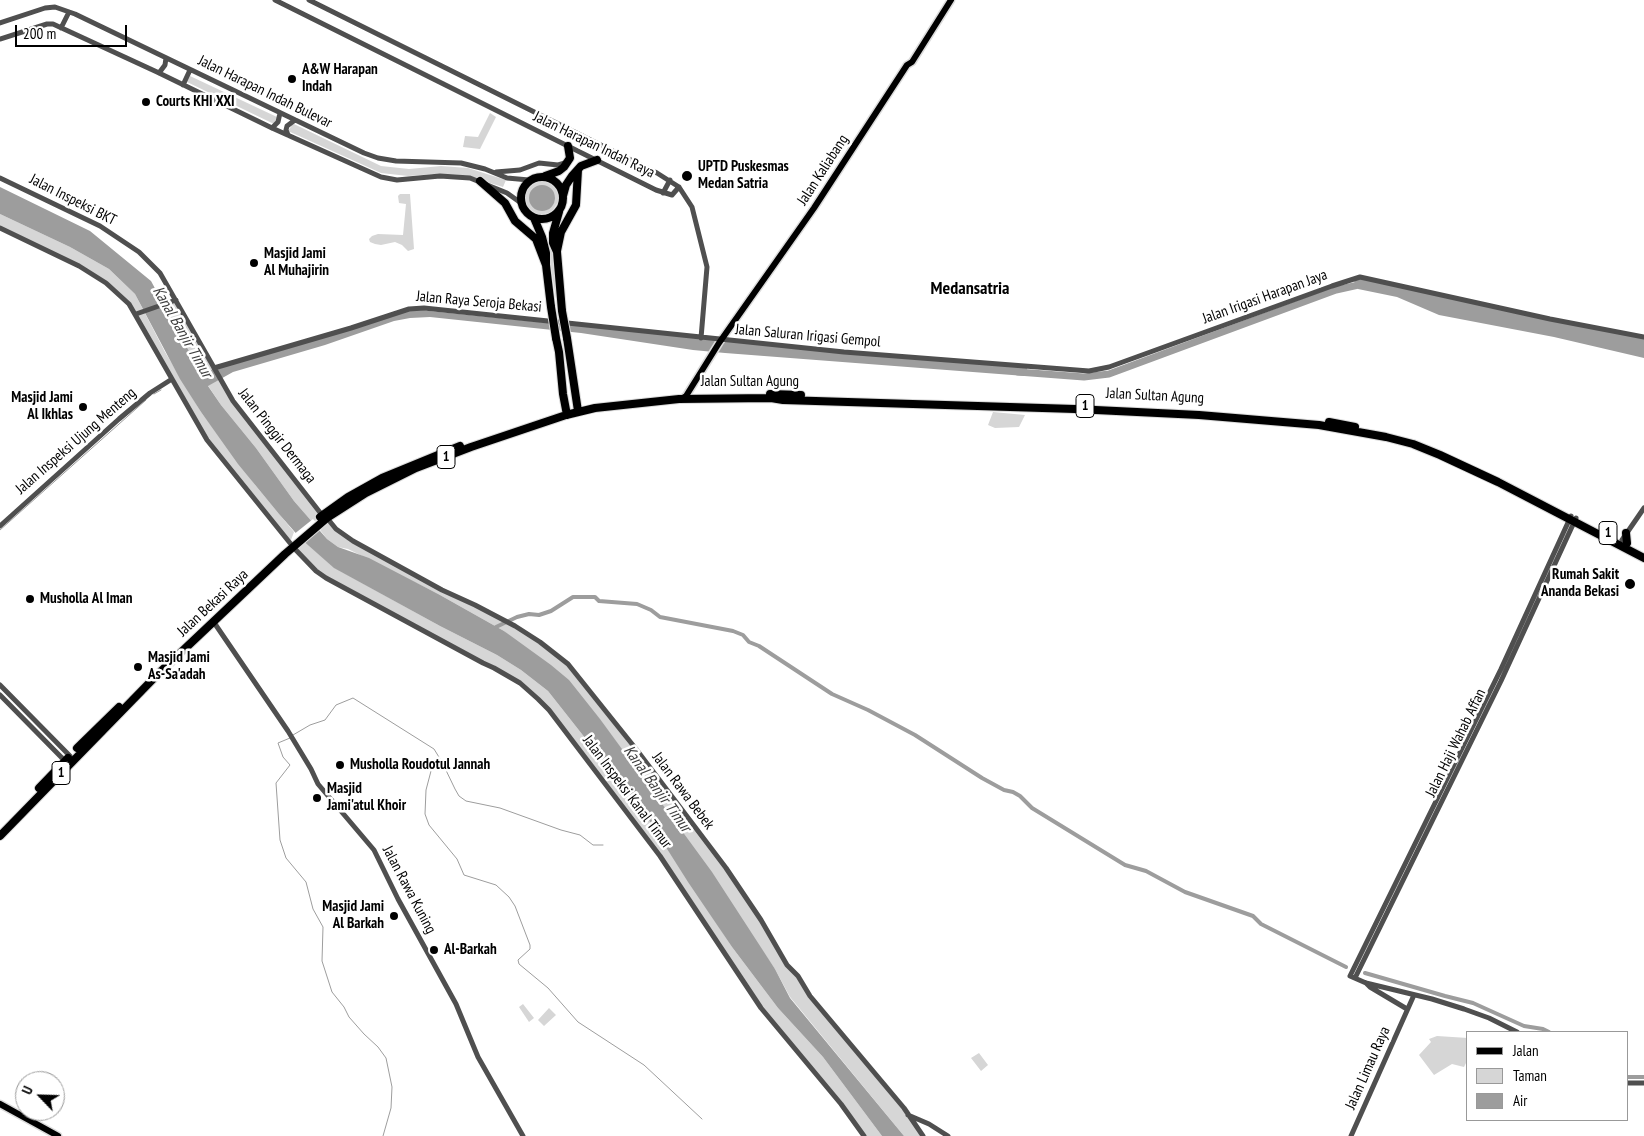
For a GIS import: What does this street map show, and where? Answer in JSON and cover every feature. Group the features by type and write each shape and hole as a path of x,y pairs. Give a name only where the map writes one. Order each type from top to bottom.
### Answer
{"highway":[{"path":"559,210 548,218 534,218 525,212 521,202 522,190 529,180 559,171 569,160 568,146"},
{"path":"557,252 553,243 553,233 566,185 578,170 587,163 597,160"},
{"path":"578,170 576,178 576,206 562,232 557,252 562,311 578,410"},
{"path":"543,176 550,178 559,185 563,198"},
{"path":"480,181 505,203 515,221 536,239 546,265"},
{"path":"534,218 546,253 551,308 567,412"},
{"path":"576,396 582,404 588,405"},
{"name":"Jalan Sultan Agung","path":"578,410 588,405 683,398 794,397 1096,408 1312,420 1395,434 1455,456 1644,558"},
{"name":"Jalan Sultan Agung","path":"323,518 364,488 402,469 444,452 558,414 683,398"},
{"path":"558,414 564,399"},
{"name":"Jalan Sultan Agung","path":"323,518 366,493 416,468 567,412"},
{"name":"Jalan Bekasi Raya","path":"0,836 67,759 142,684 292,544 323,518"},
{"name":"Jalan Sultan Agung","path":"1573,519 1644,552"},
{"path":"1622,541 1626,533"},
{"name":"Jalan Bekasi Raya","path":"0,829 292,544"}],"main road":[{"name":"Jalan Kaliabang","path":"683,398 814,208 907,65 912,62 951,0"},
{"path":"0,1104 58,1136"}],"street":[{"name":"Jalan Harapan Indah Raya","path":"275,0 663,193 670,180 309,0"},
{"name":"Jalan Harapan Indah Bulevar","path":"0,23 51,7 166,58 354,149 378,158 396,161 461,163 507,178 529,180"},
{"path":"62,26 68,14"},
{"name":"Jalan Harapan Indah Bulevar","path":"0,40 48,24 62,26 272,128 381,177 397,180 450,176 470,178 507,193 521,202"},
{"path":"159,73 166,65 166,58"},
{"path":"183,85 190,70"},
{"path":"272,128 278,122 280,113"},
{"path":"288,135 286,130 295,120"},
{"path":"493,172 510,172 539,163 562,165 569,160"},
{"name":"Jalan Inspeksi BKT","path":"0,178 90,220 139,252 160,273 174,301 215,369"},
{"path":"670,180 679,187 692,206 707,267 701,338"},
{"path":"663,193 672,195 679,187"},
{"path":"0,228 67,259 96,276 117,293 138,314 172,379"},
{"name":"Jalan Irigasi Harapan Jaya","path":"894,356 1079,371 1103,369 1360,277 1550,319 1644,337"},
{"path":"138,314 174,301"},
{"name":"Jalan Raya Seroja Bekasi","path":"215,369 408,309 424,308 701,338 720,342"},
{"name":"Jalan Saluran Irigasi Gempol","path":"720,342 894,356"},
{"name":"Jalan Pinggir Dermaga","path":"215,369 245,418 323,518"},
{"name":"Jalan Inspeksi Ujung Menteng","path":"0,526 119,419 152,391 172,379"},
{"name":"Jalan Inspeksi Kanal Timur","path":"172,379 211,446 316,571 520,683 549,710 660,856 760,1008 840,1104 864,1136"},
{"path":"1626,533 1644,508"},
{"name":"Jalan Rawa Bebek","path":"323,518 353,541 442,590 475,604 515,626 540,642 568,664 726,868 761,920 787,965 798,976 810,996 899,1103 923,1136"},
{"name":"Jalan Haji Wahab Affan","path":"1366,983 1353,975 1501,681 1573,519"},
{"name":"Jalan Rawa Kuning","path":"214,621 288,731 320,787 371,845 457,1007 478,1057 523,1136"},
{"path":"0,685 67,759"},
{"path":"0,695 67,759"},
{"path":"1366,983 1432,999 1489,1018 1516,1031"},
{"path":"1366,983 1370,988 1408,1010"},
{"name":"Jalan Limau Raya","path":"1351,1136 1414,995"},
{"path":"1629,1083 1644,1083"},
{"path":"907,1115 929,1124 948,1136"}],"green space":[{"path":"190,76 277,117 276,121 274,124 187,82"},
{"path":"490,113 496,117 480,149 463,147 465,136 478,137"},
{"path":"294,124 381,166 409,169 441,166 468,168 506,180 503,187 464,175 435,174 408,176 381,173 288,131"},
{"path":"542,180 555,187 559,196 558,202 549,213 539,215 527,206 525,196 528,187 532,183","holes":["554,193 555,201 547,210 540,211 533,207"]},
{"path":"400,194 410,194 414,249 408,251 402,245 395,242 381,245 370,242 369,239 378,234 403,235 406,204 399,203 398,196"},
{"path":"0,214 70,247 109,269 135,294 165,352 201,412 256,486 294,532 291,540 284,535 207,440 136,314 97,276 0,228"},
{"path":"550,237 562,317 559,317 546,238"},
{"path":"176,300 233,401 322,515 313,523 294,501 205,381 164,305"},
{"path":"993,412 1025,415 1019,427 995,428 988,425"},
{"path":"327,518 344,536 515,626 568,664 751,905 787,965 904,1108 923,1136 904,1136 790,997 775,969 661,803 598,717 504,631 440,595 348,549 338,547 327,539 317,526"},
{"path":"301,539 335,568 497,655 521,670 548,691 645,814 732,947 778,1008 823,1057 882,1136 864,1136 841,1104 780,1033 682,888 549,710 513,679 326,578 293,547"},
{"path":"523,1004 534,1018 529,1022 519,1007"},
{"path":"549,1008 556,1015 544,1026 538,1020"},
{"path":"1437,1036 1466,1038 1466,1063 1464,1067 1452,1064 1434,1075 1419,1055 1431,1042 1429,1039"},
{"path":"979,1053 988,1065 981,1071 971,1058"}],"water":[{"path":"542,185 551,189 555,198 551,207 542,211 533,207 529,198 533,189"},
{"path":"0,187 90,231 151,281 203,377 214,368 409,309 720,340 1028,366 1025,376 725,353 581,333 430,317 394,321 325,345 233,372 208,386 294,501 327,539 338,547 369,558 504,631 569,680 600,719 712,872 775,969 790,998 904,1136 882,1136 823,1057 778,1008 732,947 645,814 548,691 521,670 497,655 334,568 301,539 238,464 201,412 180,379 135,294 109,269 70,247 0,214"},
{"path":"1360,277 1644,337 1644,358 1554,337 1439,315 1397,297 1358,289 1353,279"}],"pier":[{"path":"313,519 321,528 302,543 293,535"}],"waterway":[{"path":"1018,372 1084,377 1109,374 1336,290 1363,284"},
{"path":"154,394 161,390"},
{"path":"0,530 146,400"},
{"path":"496,627 517,617 529,614 539,615 551,611 573,597 595,597 599,601 637,604 651,610 660,617 733,631 743,635 749,642 759,646 832,694 868,710 915,735 982,778 1020,796 1032,808 1125,865 1146,871 1185,892 1253,916 1261,924 1346,967"},
{"path":"293,735 310,725 325,720 336,705 353,698 434,749 459,796 466,801 500,808 580,835 593,845 603,845"},
{"path":"290,738 278,743 283,757 290,765 276,783 280,840 286,858 306,882 313,909 323,927 322,961 332,992 349,1017 386,1058 392,1087 391,1108 383,1136"},
{"path":"439,758 431,771 426,790 425,814 429,825 457,859 464,875 496,885 509,897 515,906 530,945 530,949 518,960 519,964 548,988 578,1022 644,1065 702,1119"},
{"path":"1365,973 1473,1003 1524,1026 1547,1031"},
{"path":"1629,1077 1644,1077"}],"place":[{"name":"A&W Harapan Indah","path":"292,79"},
{"name":"Courts KHI XXI","path":"146,102"},
{"name":"UPTD Puskesmas Medan Satria","path":"687,176"},
{"name":"Masjid Jami Al Muhajirin","path":"254,263"},
{"name":"Masjid Jami Al Ikhlas","path":"83,407"},
{"name":"Rumah Sakit Ananda Bekasi","path":"1630,584"},
{"name":"Musholla Al Iman","path":"30,599"},
{"name":"Masjid Jami As-Sa'adah","path":"138,667"},
{"name":"Musholla Roudotul Jannah","path":"340,765"},
{"name":"Masjid Jami'atul Khoir","path":"317,798"},
{"name":"Masjid Jami Al Barkah","path":"394,916"},
{"name":"Al-Barkah","path":"434,950"}],"district":[{"name":"Medansatria","path":"970,289"}],"water label":[{"name":"Kanal Banjir Timur","path":"182,332"},
{"name":"Kanal Banjir Timur","path":"657,789"}]}
